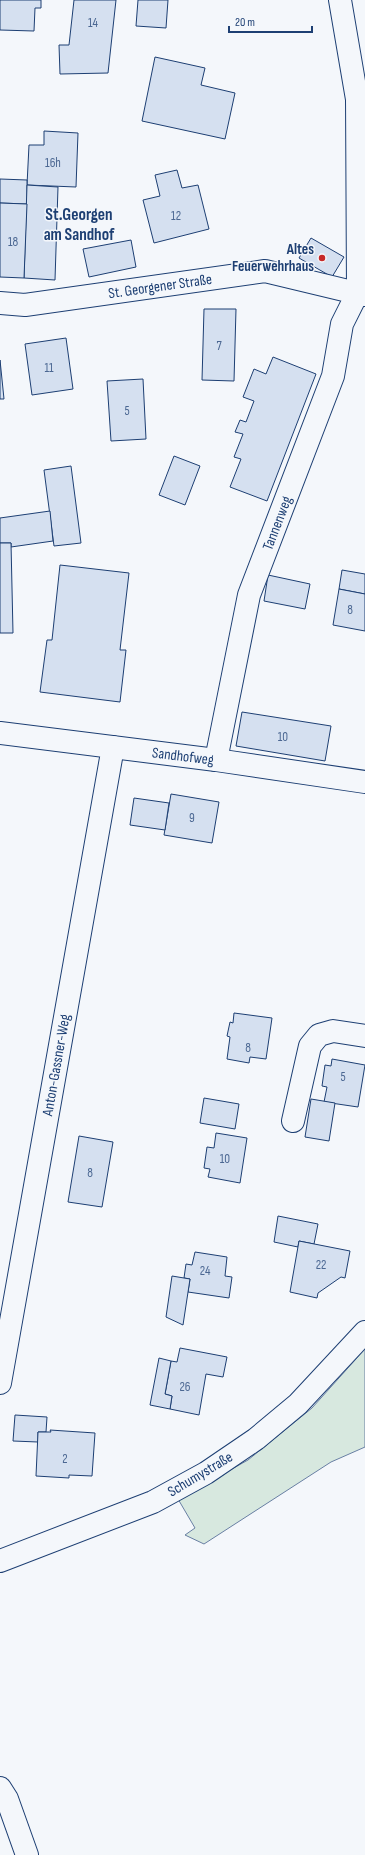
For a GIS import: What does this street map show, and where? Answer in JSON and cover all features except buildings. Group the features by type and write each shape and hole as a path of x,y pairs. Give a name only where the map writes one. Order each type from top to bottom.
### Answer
{"street":[{"path":"340,0 361,98 365,150"},
{"path":"361,98 361,294"},
{"name":"St. Georgener Straße","path":"0,303 25,305 265,271 361,294"},
{"name":"Tannenweg","path":"216,760 249,595 333,376 342,324 361,294"},
{"name":"Sandhofweg","path":"0,733 216,760 365,782"},
{"name":"Anton-Gassner-Weg","path":"0,1383 113,747"},
{"path":"292,1121 310,1046 319,1035 333,1031 365,1036"},
{"name":"Schumystraße","path":"0,1561 153,1502 206,1473 256,1440 298,1404 365,1332"},
{"path":"0,1788 7,1799 27,1855"}],"shaded area":[{"path":"365,1349 365,1447 331,1462 204,1544 185,1535 195,1528 178,1499 248,1460 312,1408"}],"place":[{"name":"Altes Feuerwehrhaus","path":"322,258"}],"district":[{"name":"St.Georgen am Sandhof","path":"79,224"}]}
